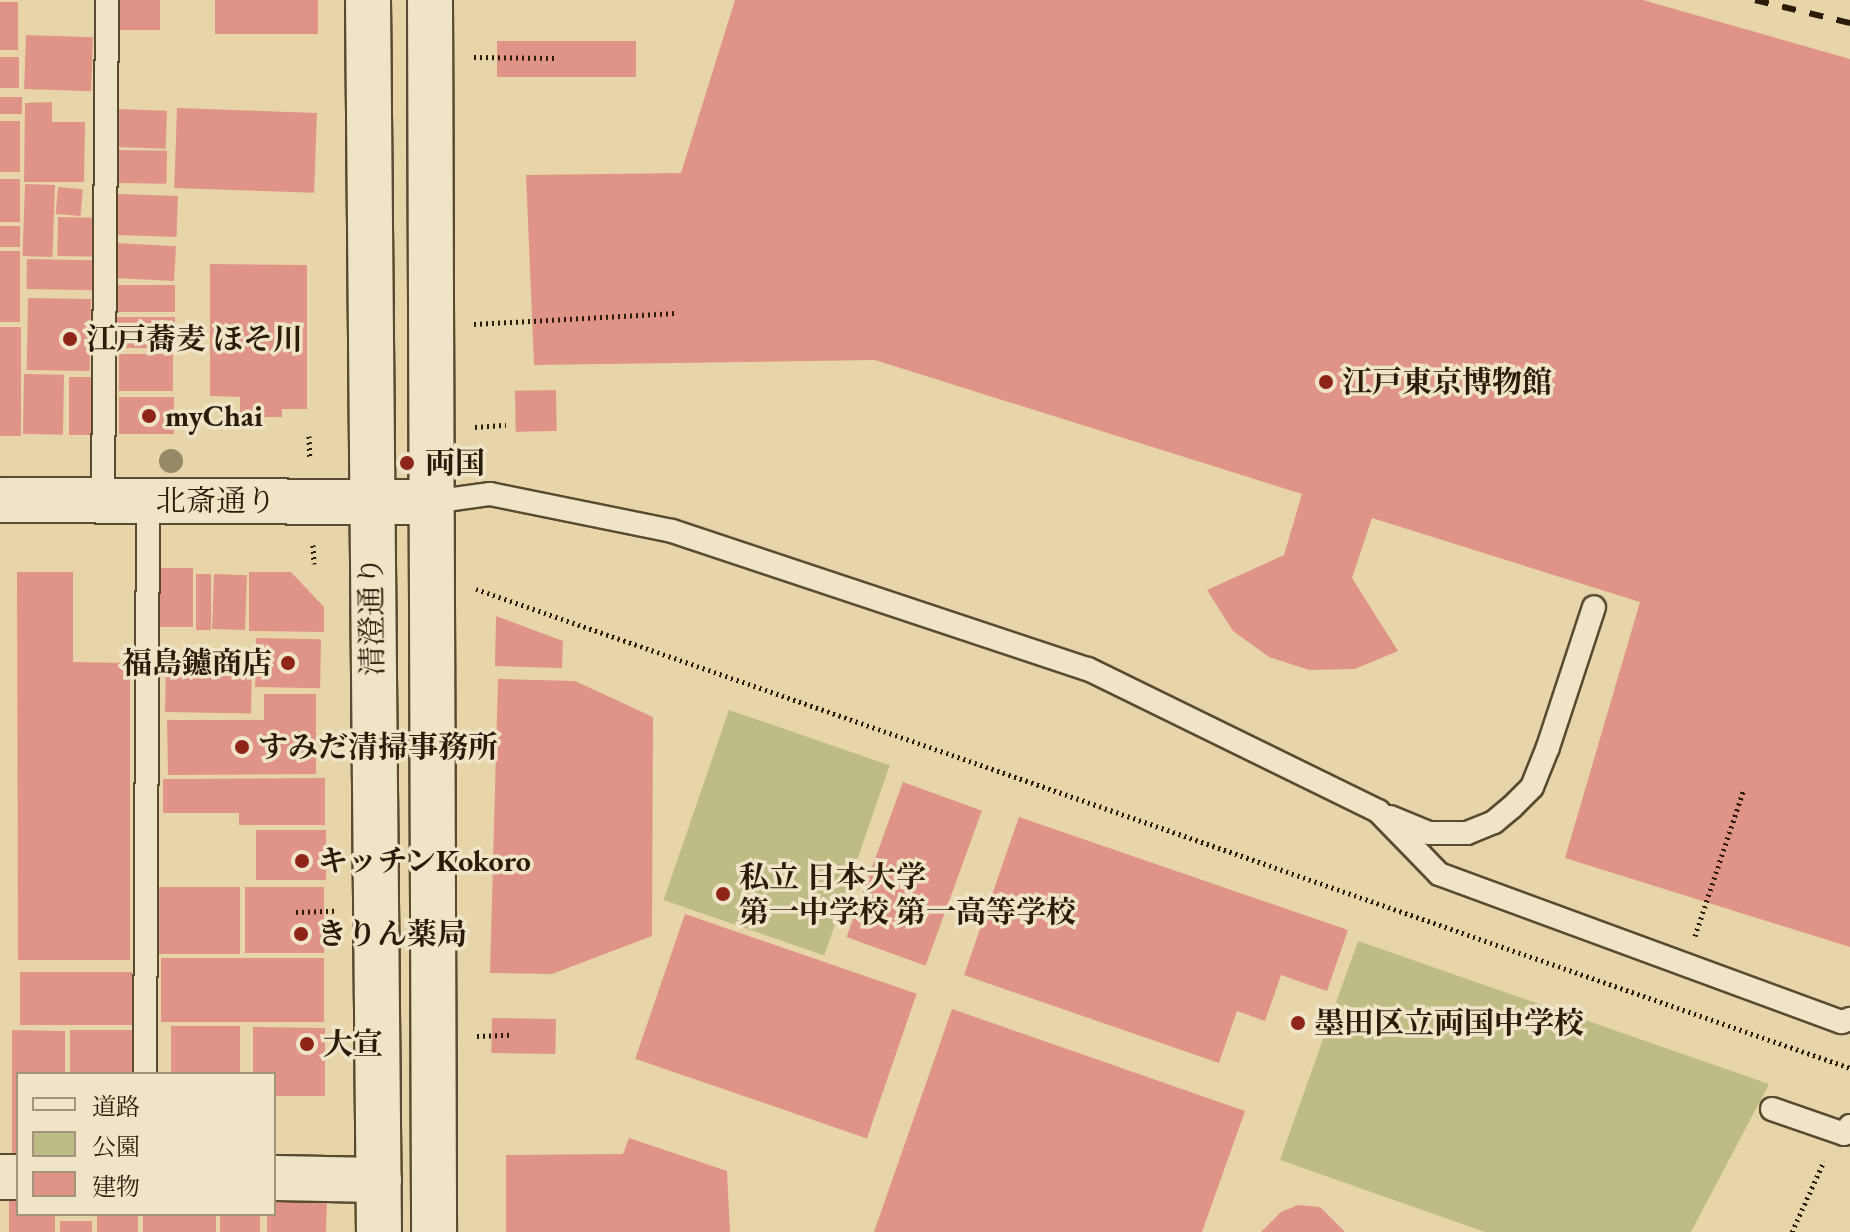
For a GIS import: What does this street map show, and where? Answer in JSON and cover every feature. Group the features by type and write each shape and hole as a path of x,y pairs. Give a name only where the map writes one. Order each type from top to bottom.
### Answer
{"main road":[{"name":"清澄通り","path":"368,0 370,502 379,1232"},
{"name":"清澄通り","path":"430,0 434,1232"},
{"name":"北斎通り","path":"0,500 432,502"},
{"path":"276,1178 379,1180"}],"lane":[{"path":"103,500 107,0"},
{"path":"432,502 490,494 672,531 792,570 1088,669 1429,833 1467,833 1494,822 1532,787 1594,607"},
{"path":"145,1072 148,500"},
{"path":"1378,811 1439,874 1847,1025"},
{"path":"1772,1109 1847,1130"}],"path":[{"path":"466,57 557,58"},
{"path":"465,324 676,313"},
{"path":"465,427 506,425"},
{"path":"467,585 1850,1068"},
{"path":"1706,902 1744,789"},
{"path":"296,912 334,911"},
{"path":"468,1037 512,1035"},
{"path":"1792,1232 1817,1171 1847,1130"}],"green space":[{"path":"729,710 890,765 824,955 664,900"},
{"path":"1358,941 1769,1084 1691,1232 1485,1232 1280,1160"}],"building":[{"path":"119,0 160,0 160,30 119,30"},
{"path":"215,0 318,0 318,34 215,34"},
{"name":"江戸東京博物館","path":"735,0 1643,0 1850,59 1850,947 1565,858 1640,602 1372,518 1352,578 1398,651 1355,669 1309,670 1269,657 1233,631 1207,590 1284,555 1302,494 875,360 534,365 526,175 681,173"},
{"path":"0,2 18,2 18,50 0,50"},
{"path":"26,35 93,37 91,91 24,89"},
{"path":"497,41 636,41 636,77 497,77"},
{"path":"0,57 19,57 19,88 0,88"},
{"path":"0,97 22,97 22,114 0,114"},
{"path":"52,102 52,122 85,122 84,182 24,182 25,103"},
{"path":"177,108 317,113 314,193 174,188"},
{"path":"118,109 167,111 166,149 117,147"},
{"path":"0,121 20,121 20,172 0,172"},
{"path":"118,150 167,151 166,184 117,183"},
{"path":"0,179 20,179 20,222 0,222"},
{"path":"25,184 55,185 52,257 22,256"},
{"path":"58,187 83,189 81,216 56,214"},
{"path":"118,194 178,196 177,237 117,235"},
{"path":"58,217 97,218 96,257 57,256"},
{"path":"0,226 20,226 20,247 0,247"},
{"path":"116,243 176,246 174,281 114,278"},
{"path":"0,251 20,251 20,322 0,322"},
{"path":"27,259 93,260 92,290 26,289"},
{"path":"210,264 307,265 307,409 282,409 282,417 240,417 240,397 210,396"},
{"path":"117,285 175,285 175,312 117,312"},
{"path":"28,298 91,299 90,371 27,370"},
{"path":"117,317 175,317 175,348 117,348"},
{"path":"0,327 21,327 21,436 0,436"},
{"path":"119,354 173,354 173,391 119,391"},
{"path":"24,374 64,375 63,435 23,434"},
{"path":"69,377 93,377 93,435 69,435"},
{"path":"556,390 557,431 516,432 515,391"},
{"path":"119,397 174,397 174,434 119,434"},
{"path":"154,568 193,568 193,627 154,627"},
{"path":"17,572 73,572 73,662 130,663 130,960 18,960"},
{"path":"249,572 291,572 324,607 324,632 249,631"},
{"path":"196,574 211,574 211,630 196,630"},
{"path":"214,574 247,575 245,630 212,629"},
{"path":"496,616 563,641 562,668 495,666"},
{"name":"福島鑢商店","path":"256,638 321,639 320,688 255,687"},
{"path":"166,660 252,662 251,713 165,712"},
{"path":"498,679 575,681 653,717 652,936 552,974 490,973"},
{"name":"すみだ清掃事務所","path":"264,694 316,694 316,774 168,775 167,720 264,720"},
{"path":"325,778 325,825 239,825 239,813 163,813 163,779"},
{"path":"903,782 982,811 926,966 847,937"},
{"path":"1019,817 1348,930 1327,991 1281,975 1265,1021 1237,1011 1219,1063 964,975"},
{"path":"256,830 326,830 326,880 256,880"},
{"path":"158,887 240,887 240,954 158,954"},
{"path":"245,887 324,887 324,953 245,953"},
{"path":"685,914 917,994 867,1138 635,1059"},
{"path":"161,958 324,958 324,1022 161,1022"},
{"path":"20,972 132,972 132,1025 20,1025"},
{"path":"952,1009 1245,1111 1202,1232 874,1232"},
{"path":"492,1018 556,1019 555,1054 491,1053"},
{"path":"171,1026 240,1026 240,1072 171,1072"},
{"path":"253,1027 325,1028 325,1096 276,1096 276,1072 253,1072"},
{"path":"12,1030 65,1031 65,1072 16,1072 16,1157 12,1157"},
{"path":"70,1030 134,1030 134,1072 70,1072"},
{"path":"629,1138 727,1171 730,1232 506,1232 506,1155 623,1154"},
{"path":"9,1198 16,1198 16,1216 55,1216 55,1232 9,1232"},
{"path":"276,1201 327,1201 326,1232 267,1232 267,1216 276,1216"},
{"path":"1298,1205 1320,1207 1345,1232 1261,1232 1281,1212"},
{"path":"97,1216 138,1216 138,1232 97,1232"},
{"path":"143,1216 216,1216 216,1232 143,1232"},
{"path":"220,1216 260,1216 260,1232 220,1232"},
{"path":"60,1221 92,1221 92,1232 60,1232"}],"railway":[{"path":"1755,0 1850,23"}],"place":[{"name":"江戸蕎麦 ほそ川","path":"70,339"},
{"name":"江戸東京博物館","path":"1326,382"},
{"name":"myChai","path":"149,416"},
{"name":"両国","path":"407,463"},
{"name":"福島鑢商店","path":"288,663"},
{"name":"すみだ清掃事務所","path":"242,747"},
{"name":"キッチンKokoro","path":"302,861"},
{"name":"私立 日本大学 第一中学校 第一高等学校","path":"723,894"},
{"name":"きりん薬局","path":"301,934"},
{"name":"墨田区立両国中学校","path":"1298,1023"},
{"name":"大宣","path":"307,1044"}]}
